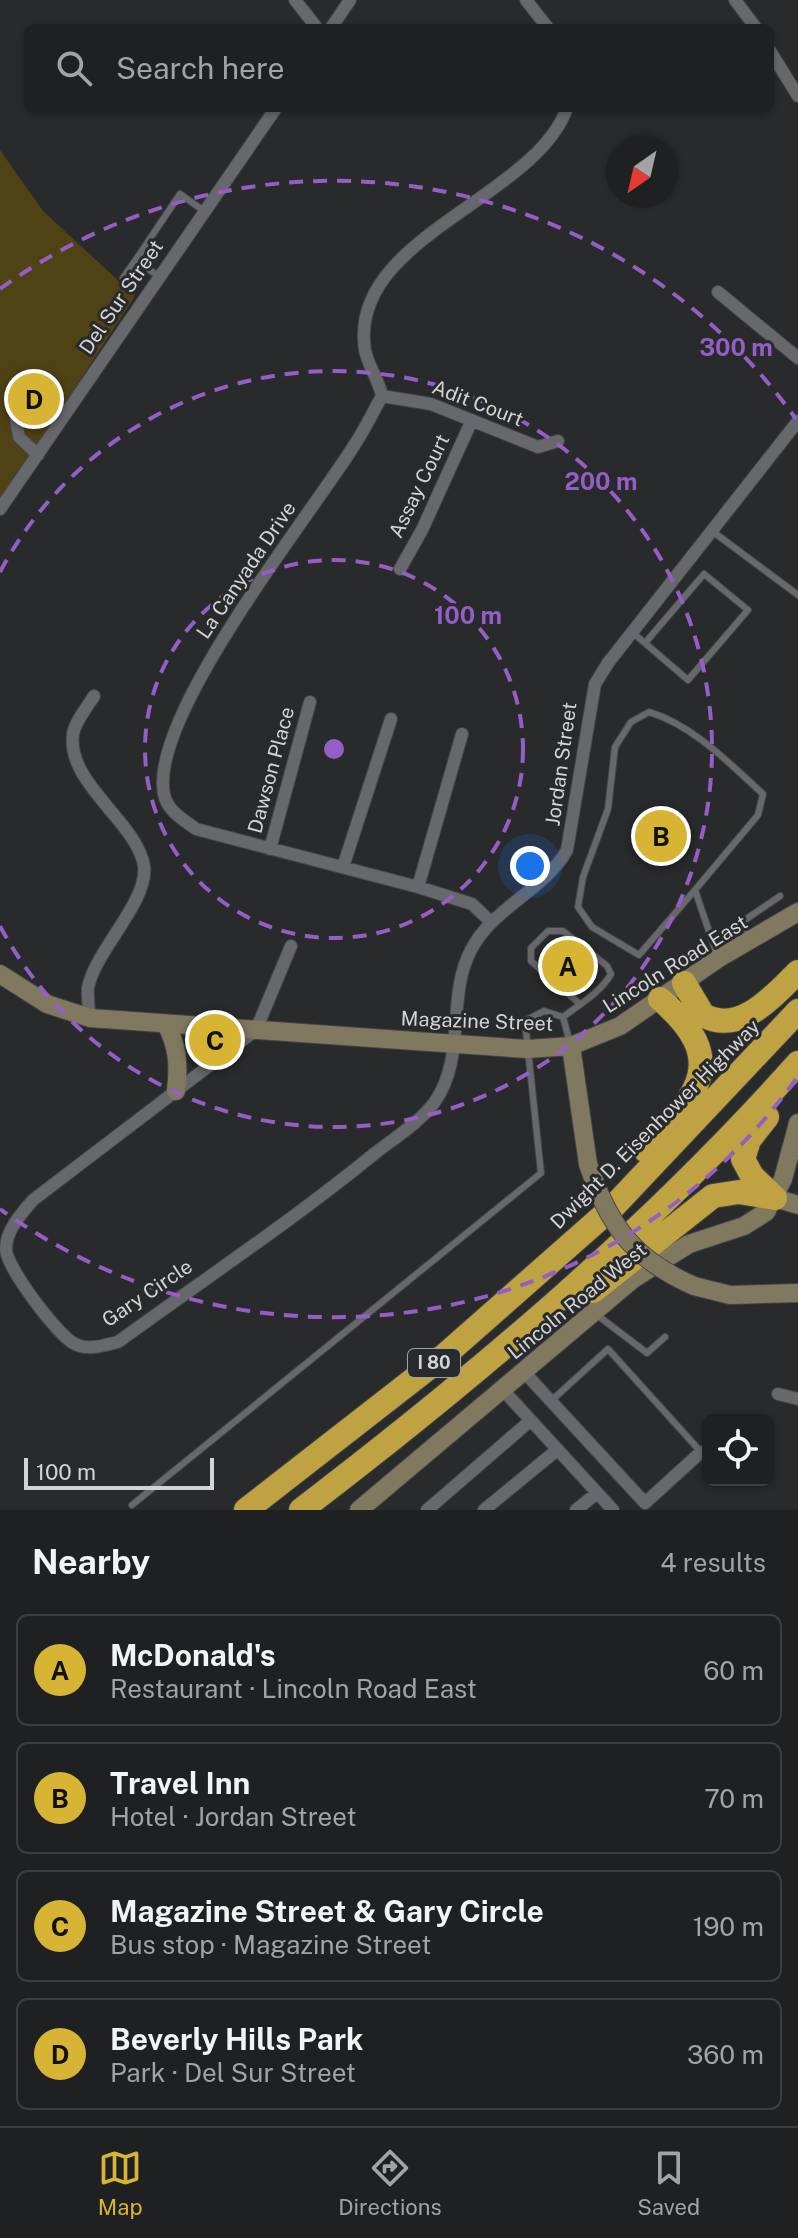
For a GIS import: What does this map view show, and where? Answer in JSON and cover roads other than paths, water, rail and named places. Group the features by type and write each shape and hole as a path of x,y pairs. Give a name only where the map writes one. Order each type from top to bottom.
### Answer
{"highway":[{"path":"684,983 703,1015 730,1021 764,1005 798,972"},
{"path":"614,1206 624,1175 689,1105 701,1068 696,1036 686,1021 660,999"},
{"name":"Dwight D. Eisenhower Highway","path":"246,1510 445,1355 614,1206 798,1011"},
{"path":"786,1202 752,1176 745,1164 743,1151 780,1101 795,1066"},
{"name":"I 80","path":"301,1510 429,1411 538,1321 676,1191 795,1066"},
{"path":"538,1321 583,1299 713,1196 739,1192 786,1202"}],"street":[{"path":"295,0 314,24"},
{"path":"334,24 350,0"},
{"path":"526,0 545,24"},
{"path":"735,0 753,24"},
{"path":"774,57 798,96"},
{"name":"Del Sur Street","path":"0,509 273,112"},
{"path":"382,396 365,349 370,308 378,287 429,237 540,152 562,123 566,112"},
{"path":"718,292 798,358"},
{"name":"Adit Court","path":"382,396 431,404 538,447 558,441"},
{"name":"La Canyada Drive","path":"382,396 355,444 214,652 190,695 165,761 164,798 175,814 196,829 418,887 472,904 490,921"},
{"path":"13,403 19,437 38,455"},
{"name":"Assay Court","path":"400,569 422,530 472,420"},
{"name":"Jordan Street","path":"455,1044 464,967 490,921 554,869 567,850 595,684 632,632 798,421"},
{"path":"90,1018 88,988 93,973 133,903 144,867 134,843 81,768 73,732 94,696"},
{"name":"Dawson Place","path":"270,849 310,702"},
{"path":"343,867 391,719"},
{"path":"418,887 462,734"},
{"name":"Lincoln Road East","path":"571,1046 605,1034 719,958 798,912"},
{"path":"256,1030 291,946"},
{"name":"Magazine Street","path":"0,974 47,1004 90,1018 527,1049 571,1046 588,1164 605,1209 625,1239 649,1262 694,1286 730,1295 798,1293"},
{"path":"166,1024 176,1043 179,1069 176,1091"},
{"name":"Gary Circle","path":"256,1030 33,1200 16,1221 6,1252 24,1284 58,1331 75,1345 92,1347 118,1342 347,1176 434,1103 455,1044"},
{"path":"786,1202 798,1123"},
{"name":"Lincoln Road West","path":"359,1510 504,1391 594,1312 667,1256 689,1244 744,1226 786,1202"},
{"path":"525,1373 645,1503 701,1452"},
{"path":"504,1391 613,1510"},
{"path":"778,1394 798,1399"},
{"path":"427,1510 530,1421"},
{"path":"484,1510 557,1450"},
{"path":"576,1510 597,1493"}],"lane":[{"path":"123,278 180,194 204,211"},
{"path":"135,261 159,276"},
{"path":"712,531 798,595"},
{"path":"632,632 688,680 748,610 704,574 645,643"},
{"path":"649,712 665,717 721,756 763,794 758,815 695,890 639,955 592,927 578,907 583,877 608,809 615,747 631,722 649,712"},
{"path":"695,890 719,958"},
{"path":"753,940 742,922 780,896"},
{"path":"563,1017 580,1004 611,974 607,966 563,931 548,931 531,948 531,961 580,1004"},
{"path":"132,1505 541,1173 525,1021 544,1011 563,1017"},
{"path":"563,1017 571,1046"},
{"path":"594,1312 647,1353 665,1337"},
{"path":"551,1401 608,1349 701,1452"}],"place":[{"name":"Beverly Hills Park","path":"34,399"},
{"name":"Travel Inn","path":"661,836"},
{"name":"McDonald's","path":"568,966"},
{"name":"Magazine Street & Gary Circle","path":"215,1040"}]}
